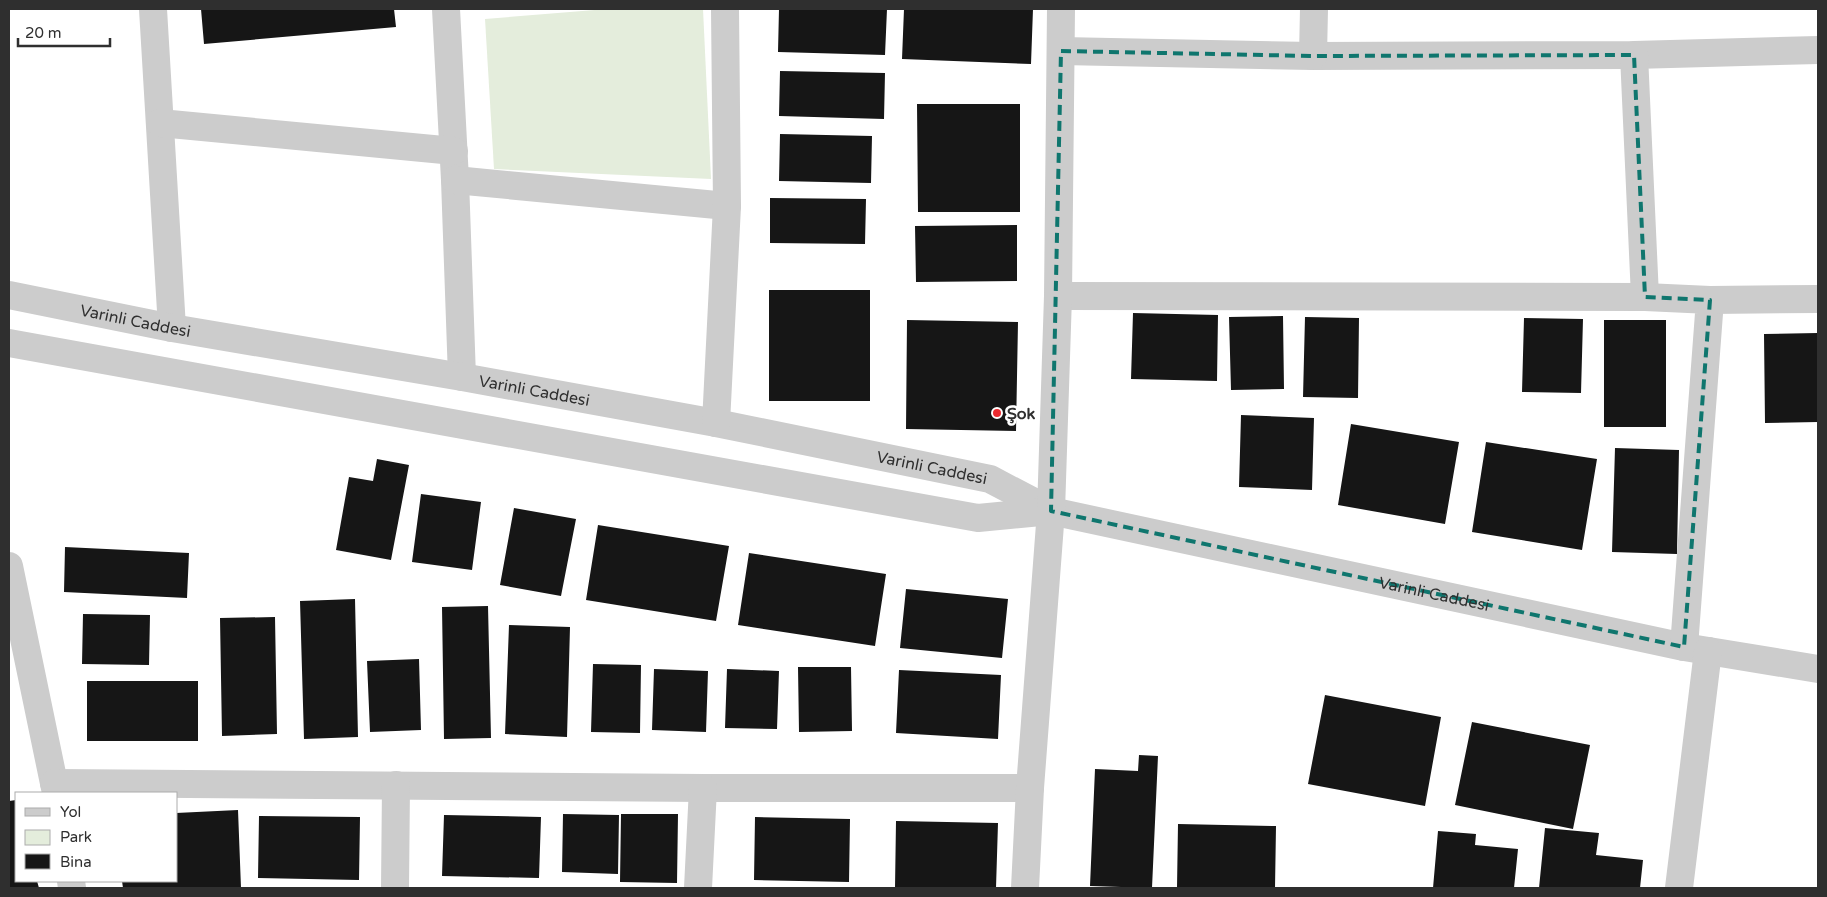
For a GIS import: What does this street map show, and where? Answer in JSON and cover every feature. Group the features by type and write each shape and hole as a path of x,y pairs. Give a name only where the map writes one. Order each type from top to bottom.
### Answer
{"street":[{"path":"153,9 172,328"},
{"path":"446,9 454,151 462,377"},
{"path":"716,423 727,206 724,9"},
{"path":"1025,888 1030,788 1051,511 1058,296 1061,9"},
{"path":"1313,56 1314,9"},
{"path":"1061,51 1313,56 1634,55 1818,50"},
{"path":"1634,55 1645,297"},
{"path":"160,123 454,151"},
{"path":"455,180 727,206"},
{"name":"Varinli Caddesi","path":"9,296 172,328 462,377 716,423 990,479 1051,511 1696,649 1818,669"},
{"path":"1058,296 1818,299"},
{"path":"1679,888 1696,649 1710,300"},
{"name":"Varinli Caddesi","path":"9,343 978,518 1051,511"},
{"path":"9,566 55,788 396,785 703,788 1030,788"},
{"path":"395,888 396,785"},
{"path":"698,888 703,788"}],"highlighted area":[{"path":"1061,51 1313,56 1634,55 1645,297 1710,300 1684,647 1051,511"}],"green space":[{"path":"607,9 703,9 711,179 494,169 485,19"}],"building":[{"path":"201,9 394,9 396,27 204,44"},
{"path":"779,9 887,9 885,55 778,52"},
{"path":"904,9 1033,9 1031,64 902,59"},
{"path":"780,71 885,73 884,119 779,116"},
{"path":"917,104 1020,104 1020,212 918,212"},
{"path":"780,134 872,136 871,183 779,181"},
{"path":"770,198 866,199 865,244 770,243"},
{"path":"1017,225 1017,281 916,282 915,226"},
{"path":"769,290 870,290 870,401 769,401"},
{"path":"1133,313 1218,315 1217,381 1131,379"},
{"path":"1283,316 1284,389 1231,390 1229,317"},
{"path":"1305,317 1359,318 1358,398 1303,397"},
{"path":"1524,318 1583,319 1581,393 1522,392"},
{"path":"907,320 1018,322 1016,431 906,429"},
{"path":"1604,320 1666,320 1666,427 1604,427"},
{"path":"1818,333 1818,422 1765,423 1764,334"},
{"path":"1241,415 1314,418 1312,490 1239,487"},
{"path":"1351,424 1459,442 1445,524 1338,505"},
{"path":"1486,442 1597,459 1582,550 1472,532"},
{"path":"1615,448 1679,450 1677,554 1612,552"},
{"path":"377,459 409,465 391,560 336,550 349,477 373,481"},
{"path":"421,494 481,502 472,570 412,562"},
{"path":"514,508 576,519 561,596 500,585"},
{"path":"598,525 729,546 716,621 586,600"},
{"path":"65,547 189,553 187,598 64,592"},
{"path":"749,553 886,574 875,646 738,625"},
{"path":"906,589 1008,599 1002,658 900,648"},
{"path":"355,599 358,737 304,739 300,601"},
{"path":"488,606 491,738 444,739 442,607"},
{"path":"83,614 150,615 149,665 82,664"},
{"path":"275,617 277,734 222,736 220,618"},
{"path":"509,625 570,627 567,737 505,734"},
{"path":"419,659 421,730 370,732 367,661"},
{"path":"593,664 641,665 640,733 591,732"},
{"path":"798,667 851,667 852,731 799,732"},
{"path":"654,669 708,671 706,732 652,730"},
{"path":"727,669 779,671 777,729 725,728"},
{"path":"899,670 1001,675 998,739 896,733"},
{"path":"87,681 198,681 198,741 87,741"},
{"path":"1325,695 1441,717 1425,806 1308,784"},
{"path":"1472,722 1590,745 1573,829 1455,805"},
{"path":"1139,755 1158,756 1152,888 1090,886 1095,769 1138,771"},
{"path":"15,800 15,882 37,882 39,888 9,888 9,801"},
{"path":"238,810 241,888 123,888 122,882 178,882 178,813"},
{"path":"563,814 619,815 618,874 562,872"},
{"path":"621,814 678,814 677,883 620,882"},
{"path":"444,815 541,817 539,878 442,876"},
{"path":"259,816 360,817 359,880 258,878"},
{"path":"755,817 850,819 849,882 754,880"},
{"path":"896,821 998,823 996,888 895,888"},
{"path":"1178,824 1276,826 1275,888 1177,888"},
{"path":"1545,828 1599,833 1596,855 1643,860 1640,888 1539,888"},
{"path":"1438,831 1476,834 1475,845 1518,849 1514,888 1433,888"}],"place":[{"name":"Şok","path":"997,413"}]}
